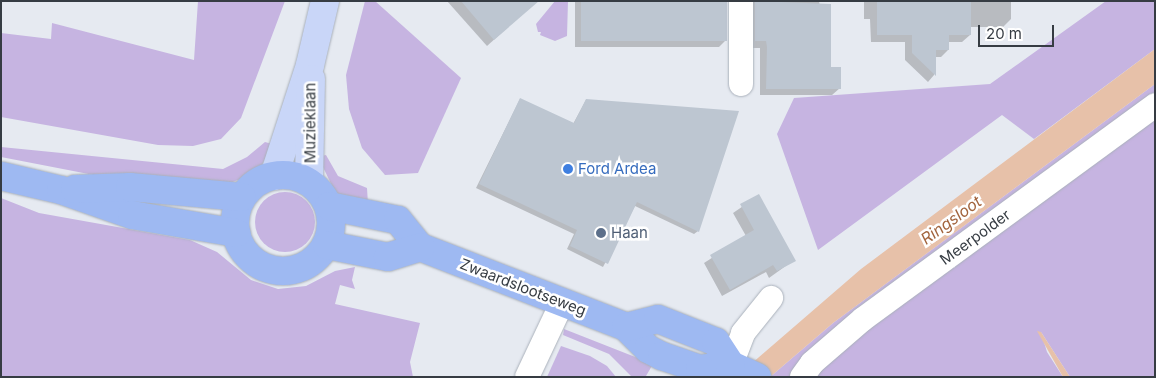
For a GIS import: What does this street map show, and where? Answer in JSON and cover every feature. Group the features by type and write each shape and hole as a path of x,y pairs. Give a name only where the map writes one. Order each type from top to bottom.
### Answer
{"main road":[{"path":"1,176 61,190 132,214 236,233"},
{"path":"274,176 292,176 309,182 329,206 332,226 326,245 309,264 297,270 270,270 248,256 236,233 235,220 242,197 262,180 274,176"},
{"path":"61,190 130,186 242,197"},
{"path":"326,245 388,257 420,247 398,220 329,206"},
{"name":"Zwaardslootseweg","path":"420,247 626,327 648,349 662,356 700,369 742,370"}],"street":[{"name":"Muzieklaan","path":"274,176 310,65 325,1"},
{"path":"741,1 741,84"},
{"name":"Muzieklaan","path":"309,182 310,65"},
{"name":"Meerpolder","path":"802,377 812,363 863,319 1155,105"},
{"path":"742,370 743,333 771,298"},
{"path":"527,377 562,301"}],"shaded area":[{"path":"198,1 285,1 241,118 221,139 193,146 158,145 1,117 1,33 51,39 52,23 194,60"},
{"path":"365,1 375,1 461,78 418,173 385,175 362,148 349,109 346,75"},
{"path":"555,1 568,1 567,36 555,41 540,35 541,32 538,32 536,24"},
{"path":"1106,1 1155,1 1155,49 1034,139 1002,115 818,250 777,134 794,98 990,84"},
{"path":"1155,84 1155,377 1070,377 1041,332 1047,352 1063,377 770,377 833,323"},
{"path":"265,142 272,144 262,165 251,175 230,183 99,176 1,157 1,147 223,169 247,157"},
{"path":"326,155 338,176 367,188 368,204 341,196 334,190 322,165 321,156"},
{"path":"285,192 302,197 310,205 315,222 310,239 302,247 285,252 268,247 260,239 255,222 260,205 268,197"},
{"path":"1,198 39,213 190,240 217,252 251,280 278,289 306,286 335,271 355,267 352,280 355,289 340,285 335,304 420,323 410,362 413,377 1,377"},
{"path":"564,329 653,364 646,376 632,377 609,354 563,335"},
{"path":"561,346 590,356 607,366 616,377 547,377"}],"water":[{"name":"Ringsloot","path":"1155,49 1155,84 833,323 770,377 736,377 861,269"},
{"path":"1037,331 1041,332 1070,377 1063,377"}],"building":[{"path":"461,1 539,1 494,40"},
{"path":"581,1 727,1 727,41 581,41"},
{"path":"755,1 831,4 831,67 841,67 841,89 766,89 767,47 766,41 755,41"},
{"path":"877,1 971,1 971,35 949,35 949,50 936,50 936,76 912,53 912,35 877,35"},
{"path":"520,98 574,123 586,99 739,111 699,232 637,202 608,264 570,246 577,230 479,184"},
{"path":"759,194 796,261 777,271 773,265 730,290 710,255 754,230 740,204"}],"place":[{"name":"Ford Ardea","path":"568,169"},
{"name":"Haan","path":"601,233"}]}
